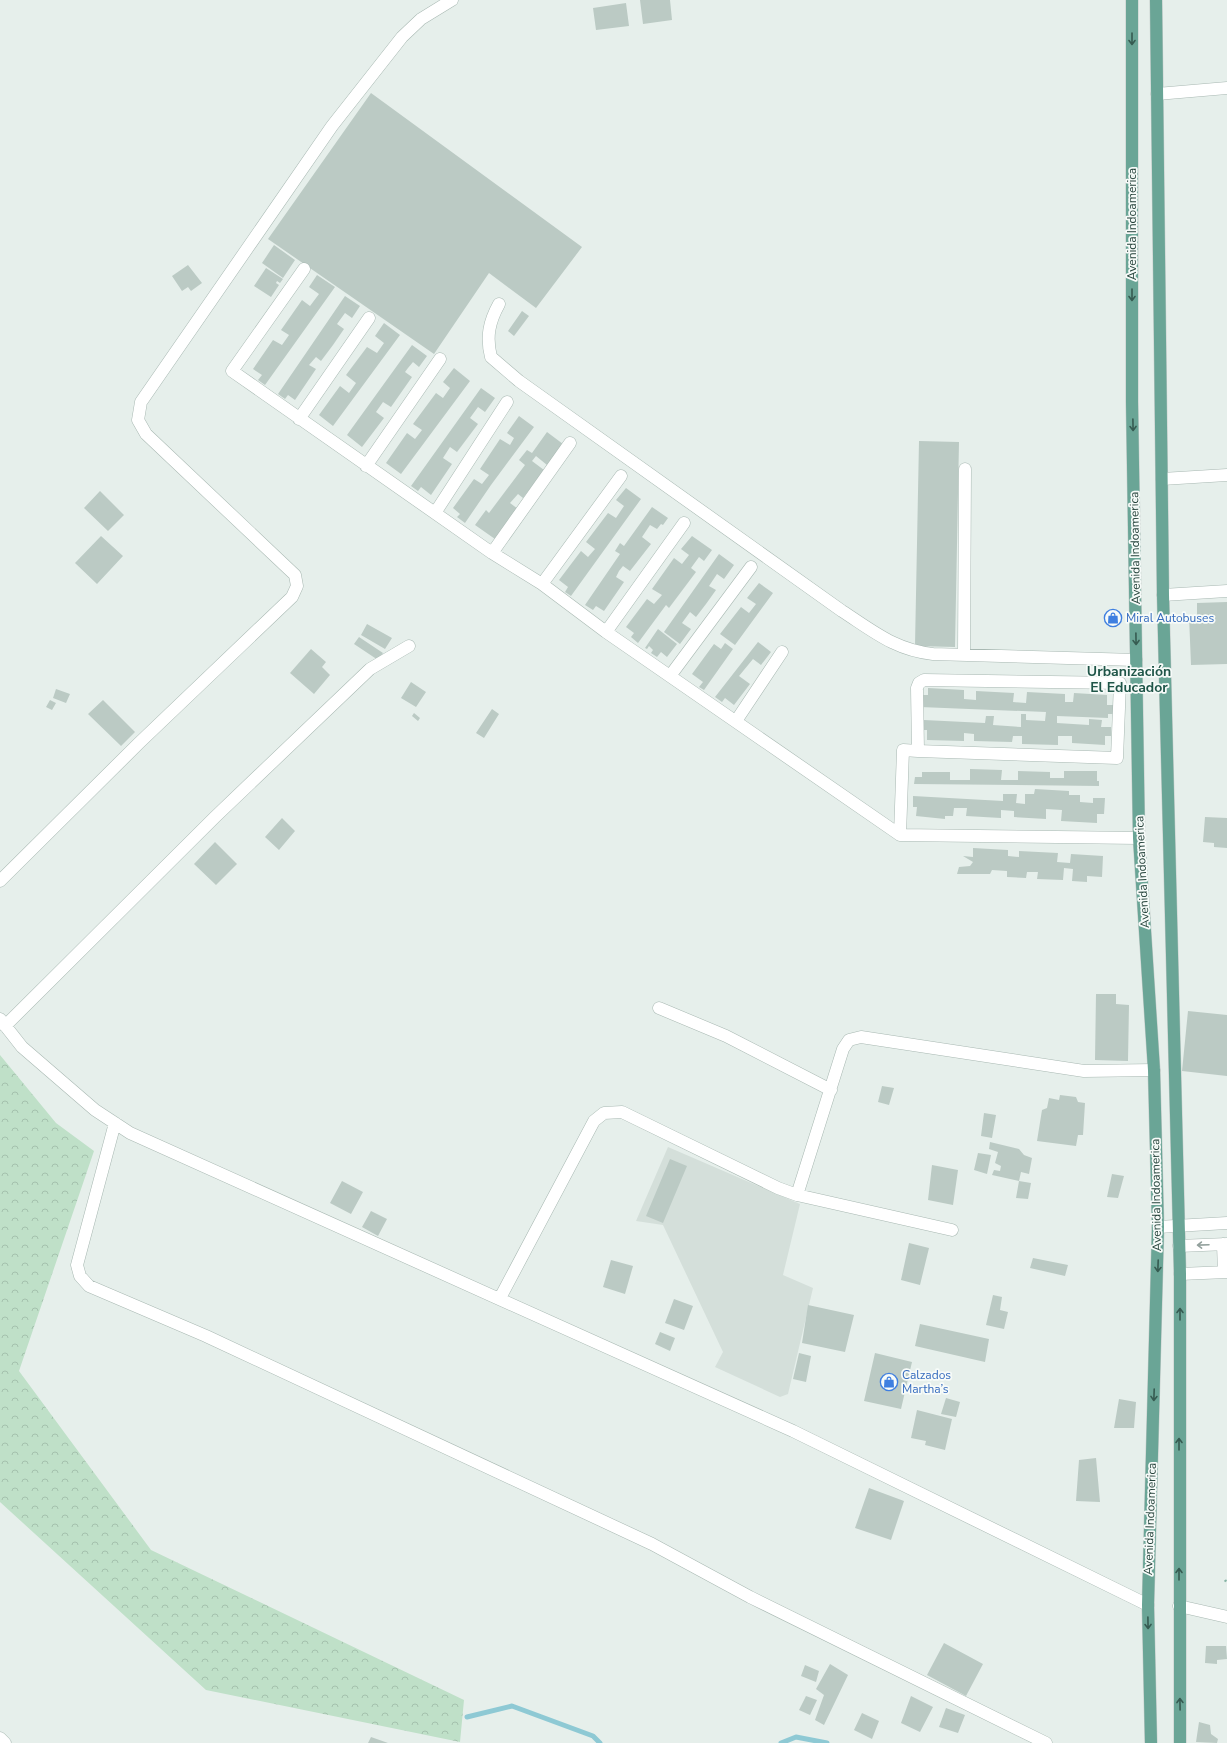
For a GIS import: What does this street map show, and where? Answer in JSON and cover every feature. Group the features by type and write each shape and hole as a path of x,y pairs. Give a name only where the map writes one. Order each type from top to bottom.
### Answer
{"main road":[{"name":"Avenida Indoamerica","path":"1132,0 1132,402 1139,838 1154,1070 1158,1226 1148,1605 1151,1743"},
{"name":"Avenida Indoamerica","path":"1156,0 1163,595 1180,1274 1180,1743"},
{"path":"1158,1247 1179,1246"}],"street":[{"path":"0,881 139,743 292,597 297,586 295,575 146,434 138,420 141,402 337,120 402,37 421,19 452,0"},
{"path":"1157,94 1227,88"},
{"path":"304,269 232,371 492,553 542,584 606,632 900,835 1139,838"},
{"path":"499,304 489,324 488,336 491,357 520,381 842,611 894,645 922,653 1136,660"},
{"path":"299,419 369,318"},
{"path":"366,466 440,359"},
{"path":"435,513 507,402"},
{"path":"492,553 570,443"},
{"path":"964,655 965,469"},
{"path":"1162,479 1227,475"},
{"path":"542,584 621,476"},
{"path":"606,632 684,523"},
{"path":"670,676 751,567"},
{"path":"1163,595 1227,591"},
{"path":"410,646 370,669 3,1023 22,1047 95,1110 130,1133 793,1431 1148,1605"},
{"path":"736,721 782,652"},
{"path":"900,835 903,750 918,751 1117,758 1120,683 924,680 917,688 918,751"},
{"path":"659,1008 726,1036 831,1090"},
{"path":"797,1195 843,1049 849,1040 860,1038 1084,1071 1154,1070"},
{"path":"500,1298 594,1121 604,1113 622,1112 778,1188 797,1195 952,1230"},
{"path":"115,1123 77,1265 80,1276 89,1286 206,1336 652,1544 750,1597 1046,1743"},
{"path":"1158,1226 1178,1227 1227,1223"},
{"path":"1179,1246 1225,1244 1226,1272 1180,1274"},
{"path":"1179,1606 1227,1617"},
{"path":"0,1738 6,1743"}],"shaded area":[{"path":"668,1147 800,1204 783,1275 813,1288 788,1394 780,1397 715,1367 723,1352 663,1225 636,1221"}],"green space":[{"path":"0,1055 56,1123 94,1151 19,1371 151,1550 464,1700 460,1742 206,1690 0,1502"}],"building":[{"path":"640,0 670,0 672,20 643,24"},
{"path":"626,3 629,26 596,30 593,8"},
{"path":"371,93 582,247 536,308 489,273 434,354 268,239"},
{"path":"274,245 295,260 283,278 262,263"},
{"path":"188,265 202,283 191,291 188,287 182,291 172,276"},
{"path":"266,268 283,279 280,283 277,281 276,283 279,285 271,297 254,286"},
{"path":"317,275 335,287 265,385 258,380 262,375 253,369 273,340 282,345 289,335 281,330 302,300 310,306 319,294 309,287"},
{"path":"345,296 360,306 352,318 345,313 337,324 344,329 321,361 316,357 309,365 316,369 295,400 288,395 285,399 278,394"},
{"path":"522,311 529,316 514,336 508,331"},
{"path":"384,323 400,335 333,426 319,415 340,386 349,393 356,383 346,375 367,347 377,353 384,343 375,336"},
{"path":"412,345 427,356 419,367 413,362 405,372 412,377 391,407 383,402 376,412 384,418 362,447 347,435"},
{"path":"454,368 470,381 401,474 386,463 407,433 415,439 422,430 413,424 436,393 443,398 450,388 443,382"},
{"path":"481,388 495,398 485,412 478,407 470,418 478,424 457,452 450,447 443,458 452,464 431,495 421,487 418,491 411,486"},
{"path":"519,416 534,427 465,523 457,517 460,514 453,508 474,479 482,484 489,475 480,469 500,439 510,445 514,438 507,433"},
{"path":"547,432 563,444 547,465 536,456 532,461 544,470 523,498 518,494 510,503 518,509 495,539 475,525 486,510 489,513 525,465 519,460 527,450 532,453"},
{"path":"919,441 959,442 955,647 915,646"},
{"path":"626,488 641,499 571,596 565,592 568,587 559,580 581,551 588,557 595,549 586,542 608,513 616,518 624,506 616,500"},
{"path":"100,491 124,515 108,531 84,508"},
{"path":"652,507 668,518 663,525 661,524 657,529 650,525 642,537 651,544 630,571 623,566 619,571 616,577 624,582 604,611 596,606 593,610 585,605 620,554 615,551 620,543 624,546"},
{"path":"101,536 123,556 97,584 75,563"},
{"path":"692,536 712,550 704,561 699,557 691,568 696,572 669,608 666,605 638,643 631,637 634,633 626,627 647,599 654,604 662,595 652,589 674,558 682,564 689,555 681,549"},
{"path":"719,554 734,565 724,579 717,574 709,586 716,590 706,604 696,617 690,612 682,623 691,629 680,644 664,632"},
{"path":"759,583 773,593 735,645 720,634 741,607 749,613 756,604 747,598"},
{"path":"1227,602 1227,664 1191,665 1189,616 1197,616 1197,603"},
{"path":"367,624 392,638 385,649 361,635"},
{"path":"658,629 677,644 667,657 661,652 657,657 651,653 653,650 649,646 647,649 645,648"},
{"path":"359,637 383,653 378,660 354,644"},
{"path":"758,642 771,652 761,665 753,659 739,676 750,684 734,705 725,698 722,702 715,697"},
{"path":"725,643 733,649 704,690 699,687 703,682 692,674 714,644 721,649"},
{"path":"311,649 326,662 322,667 330,675 314,694 290,673"},
{"path":"411,682 426,692 416,707 401,698"},
{"path":"928,688 964,690 964,699 976,700 976,691 1014,693 1013,702 1026,703 1027,692 1065,694 1065,702 1073,702 1074,693 1107,695 1107,705 1116,705 1116,714 1108,714 1108,718 1057,716 1057,723 1089,725 1089,719 1102,720 1101,727 1111,727 1111,736 1105,736 1105,745 1072,743 1072,736 1058,736 1058,745 1022,744 1022,736 1013,736 1012,742 974,741 974,734 964,733 964,741 927,740 927,730 923,730 924,720 985,723 986,716 994,716 993,725 1021,727 1021,714 1026,714 1026,720 1045,721 1046,712 920,707 920,695 928,695"},
{"path":"56,689 70,694 66,703 53,698"},
{"path":"50,700 56,703 52,710 46,707"},
{"path":"103,700 135,732 121,746 88,714"},
{"path":"492,709 499,714 484,738 476,733"},
{"path":"414,713 420,718 418,721 412,716"},
{"path":"970,769 1002,770 1001,780 1018,780 1018,771 1050,772 1050,778 1064,778 1064,771 1097,771 1097,781 1099,781 1099,786 914,784 915,777 922,777 922,772 950,772 950,780 970,780"},
{"path":"1035,789 1069,791 1069,795 1080,795 1080,802 1093,803 1093,798 1105,798 1104,814 1097,814 1097,823 1061,821 1062,810 1046,809 1046,819 1014,817 1014,811 1001,810 1001,818 966,816 967,808 954,808 953,816 945,816 945,819 916,816 917,807 913,807 913,796 1003,801 1003,794 1017,794 1016,803 1025,804 1025,794 1034,794"},
{"path":"1205,817 1227,818 1227,848 1214,847 1214,843 1203,842"},
{"path":"282,818 295,831 279,850 265,837"},
{"path":"215,842 237,864 216,885 194,864"},
{"path":"973,848 1008,850 1008,856 1019,857 1019,851 1058,853 1057,862 1070,863 1071,854 1103,856 1102,877 1087,876 1087,882 1072,881 1073,869 1064,868 1063,880 1037,879 1038,872 1027,872 1026,878 1007,877 1007,871 992,870 990,874 957,874 959,867 970,866 973,862 963,856 973,857"},
{"path":"1096,994 1116,994 1116,1004 1129,1005 1128,1061 1095,1060"},
{"path":"1188,1011 1227,1015 1227,1076 1182,1071"},
{"path":"882,1086 894,1088 889,1105 878,1102"},
{"path":"1060,1095 1076,1097 1078,1102 1085,1103 1083,1135 1078,1135 1076,1146 1037,1141 1042,1110 1047,1108 1049,1098 1059,1100"},
{"path":"984,1113 996,1115 992,1138 981,1136"},
{"path":"990,1142 1019,1149 1024,1155 1032,1158 1029,1174 1021,1172 1019,1181 992,1175 994,1170 1000,1171 1001,1166 995,1163 998,1152 989,1149"},
{"path":"978,1153 991,1155 987,1174 974,1170"},
{"path":"670,1159 687,1166 663,1223 646,1216"},
{"path":"932,1165 958,1170 953,1205 928,1200"},
{"path":"1112,1174 1124,1176 1118,1198 1107,1197"},
{"path":"342,1181 363,1192 351,1214 330,1203"},
{"path":"1019,1181 1031,1183 1028,1199 1016,1198"},
{"path":"371,1211 387,1219 378,1236 362,1227"},
{"path":"909,1243 929,1248 920,1285 901,1280"},
{"path":"1033,1258 1068,1265 1065,1276 1030,1268"},
{"path":"611,1260 633,1266 625,1294 603,1287"},
{"path":"993,1295 1002,1297 1000,1310 1008,1312 1004,1329 986,1325"},
{"path":"674,1299 693,1306 684,1330 665,1323"},
{"path":"808,1305 854,1315 845,1352 802,1343"},
{"path":"920,1324 989,1339 985,1362 915,1346"},
{"path":"660,1332 675,1338 670,1351 655,1344"},
{"path":"799,1353 811,1356 806,1382 793,1379"},
{"path":"875,1353 912,1362 901,1409 864,1401"},
{"path":"946,1398 960,1402 956,1417 941,1414"},
{"path":"1119,1399 1136,1402 1134,1428 1114,1428"},
{"path":"917,1410 952,1419 945,1450 925,1445 926,1441 911,1438"},
{"path":"1096,1458 1100,1502 1076,1501 1079,1460"},
{"path":"869,1488 904,1501 891,1540 855,1528"},
{"path":"944,1643 983,1664 966,1696 927,1675"},
{"path":"1206,1646 1226,1646 1227,1659 1217,1660 1217,1664 1205,1663"},
{"path":"830,1664 848,1675 824,1725 815,1720 824,1695 816,1689"},
{"path":"805,1665 819,1671 816,1682 801,1676"},
{"path":"806,1696 817,1700 810,1715 799,1710"},
{"path":"911,1696 933,1707 920,1732 901,1723"},
{"path":"946,1708 965,1715 958,1733 939,1727"},
{"path":"862,1713 879,1721 872,1739 854,1730"},
{"path":"1199,1722 1210,1725 1211,1734 1218,1739 1217,1743 1196,1742"},
{"path":"371,1737 388,1743 368,1743"}],"waterway":[{"path":"467,1717 512,1706 593,1736 600,1743"},
{"path":"781,1743 796,1737 827,1743"}],"place":[{"name":"Miral Autobuses","path":"1113,618"},
{"name":"Calzados Martha’s","path":"889,1382"}],"district":[{"name":"Urbanización El Educador","path":"1129,680"}]}
